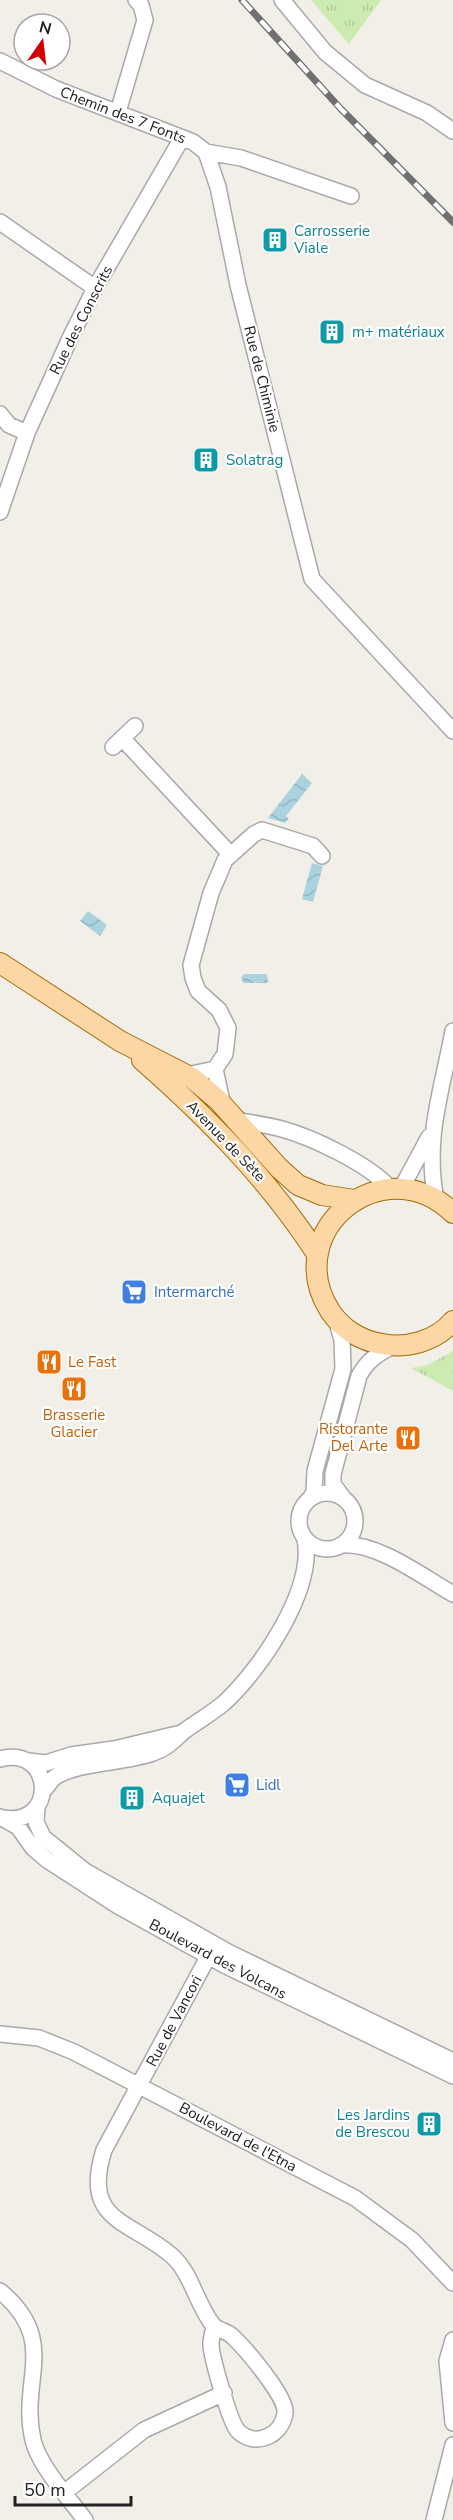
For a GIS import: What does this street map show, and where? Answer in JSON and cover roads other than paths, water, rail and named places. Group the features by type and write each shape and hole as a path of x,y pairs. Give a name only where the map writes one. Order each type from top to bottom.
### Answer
{"main road":[{"name":"Avenue de Sète","path":"0,963 120,1041 187,1075 230,1113 279,1168 298,1185 322,1195 354,1200"},
{"name":"Avenue de Sète","path":"120,1041 178,1091 269,1186 292,1215 317,1254"},
{"path":"453,1213 436,1200 395,1189 373,1191 354,1200 338,1212 324,1232 317,1254 317,1277 323,1300 336,1319 352,1334 372,1343 393,1346 413,1344 432,1337 453,1321"}],"street":[{"path":"118,112 145,20 141,5 136,0"},
{"path":"282,0 325,52 365,85 427,113 453,131"},
{"name":"Chemin des 7 Fonts","path":"0,61 56,88 193,142 206,152 241,158 351,196"},
{"name":"Rue des Conscrits","path":"0,512 27,433 71,336 95,288 182,138"},
{"name":"Rue de Chiminie","path":"206,152 218,187 241,296 312,579 453,731"},
{"path":"0,222 95,288"},
{"path":"0,414 9,425 27,433"},
{"path":"135,726 118,743 231,855"},
{"path":"187,1075 215,1069 225,1054 228,1028 219,1010 198,991 191,964 211,893 225,860 254,834 262,830 313,846 322,856"},
{"path":"436,1200 431,1162 432,1131 452,1040"},
{"path":"215,1069 230,1113 283,1129 333,1150 378,1175 395,1189 432,1131"},
{"path":"301,1584 308,1550 299,1525 299,1516 302,1507 314,1492 315,1471 343,1369 342,1340 336,1319"},
{"path":"385,1555 361,1534 350,1505 333,1484 333,1474 359,1376 365,1365 376,1355 393,1346"},
{"path":"310,1499 327,1493 344,1499"},
{"path":"0,1817 22,1818 37,1806 43,1791 55,1778 69,1772 154,1753 167,1747 183,1732 224,1702 259,1664 278,1635 301,1584 321,1556 336,1547 354,1530 355,1521"},
{"path":"305,1539 313,1546 360,1545 385,1555 453,1594"},
{"path":"0,1759 18,1757 28,1761 46,1763 71,1755 114,1749 183,1732"},
{"path":"28,1761 40,1774 43,1791"},
{"name":"Boulevard des Volcans","path":"37,1806 36,1822 43,1837 85,1871 230,1953 453,2061"},
{"name":"Boulevard des Volcans","path":"0,1817 18,1827 33,1848 78,1882 208,1957 453,2076"},
{"name":"Rue de Vancori","path":"208,1957 104,2150 97,2170 98,2191 107,2210 121,2224 172,2256 185,2274 214,2326"},
{"name":"Boulevard de l'Etna","path":"0,2034 39,2038 74,2052 355,2198 412,2240 453,2283"},
{"path":"0,2291 24,2314 32,2332 33,2440 41,2459 85,2520"},
{"path":"214,2326 231,2335 280,2394 286,2407 284,2422 275,2433 263,2439 250,2438 238,2431 231,2420 211,2345 214,2326"},
{"path":"453,2340 447,2361 453,2422"},
{"path":"65,2492 144,2430 224,2393"},
{"path":"434,2520 453,2445"}],"water":[{"path":"302,774 312,783 286,816 289,819 285,823 268,818"},
{"path":"312,863 323,866 313,902 302,899"},
{"path":"88,911 107,925 100,936 80,921"},
{"path":"244,974 267,974 268,983 244,983 241,978"}],"railway":[{"path":"242,0 341,109 453,222"}],"place":[{"name":"Carrosserie Viale","path":"275,240"},
{"name":"m+ matériaux","path":"332,332"},
{"name":"Solatrag","path":"206,460"},
{"name":"Intermarché","path":"134,1292"},
{"name":"Le Fast","path":"49,1362"},
{"name":"Brasserie Glacier","path":"74,1389"},
{"name":"Ristorante Del Arte","path":"408,1438"},
{"name":"Lidl","path":"237,1785"},
{"name":"Aquajet","path":"132,1798"},
{"name":"Les Jardins de Brescou","path":"429,2124"}]}
